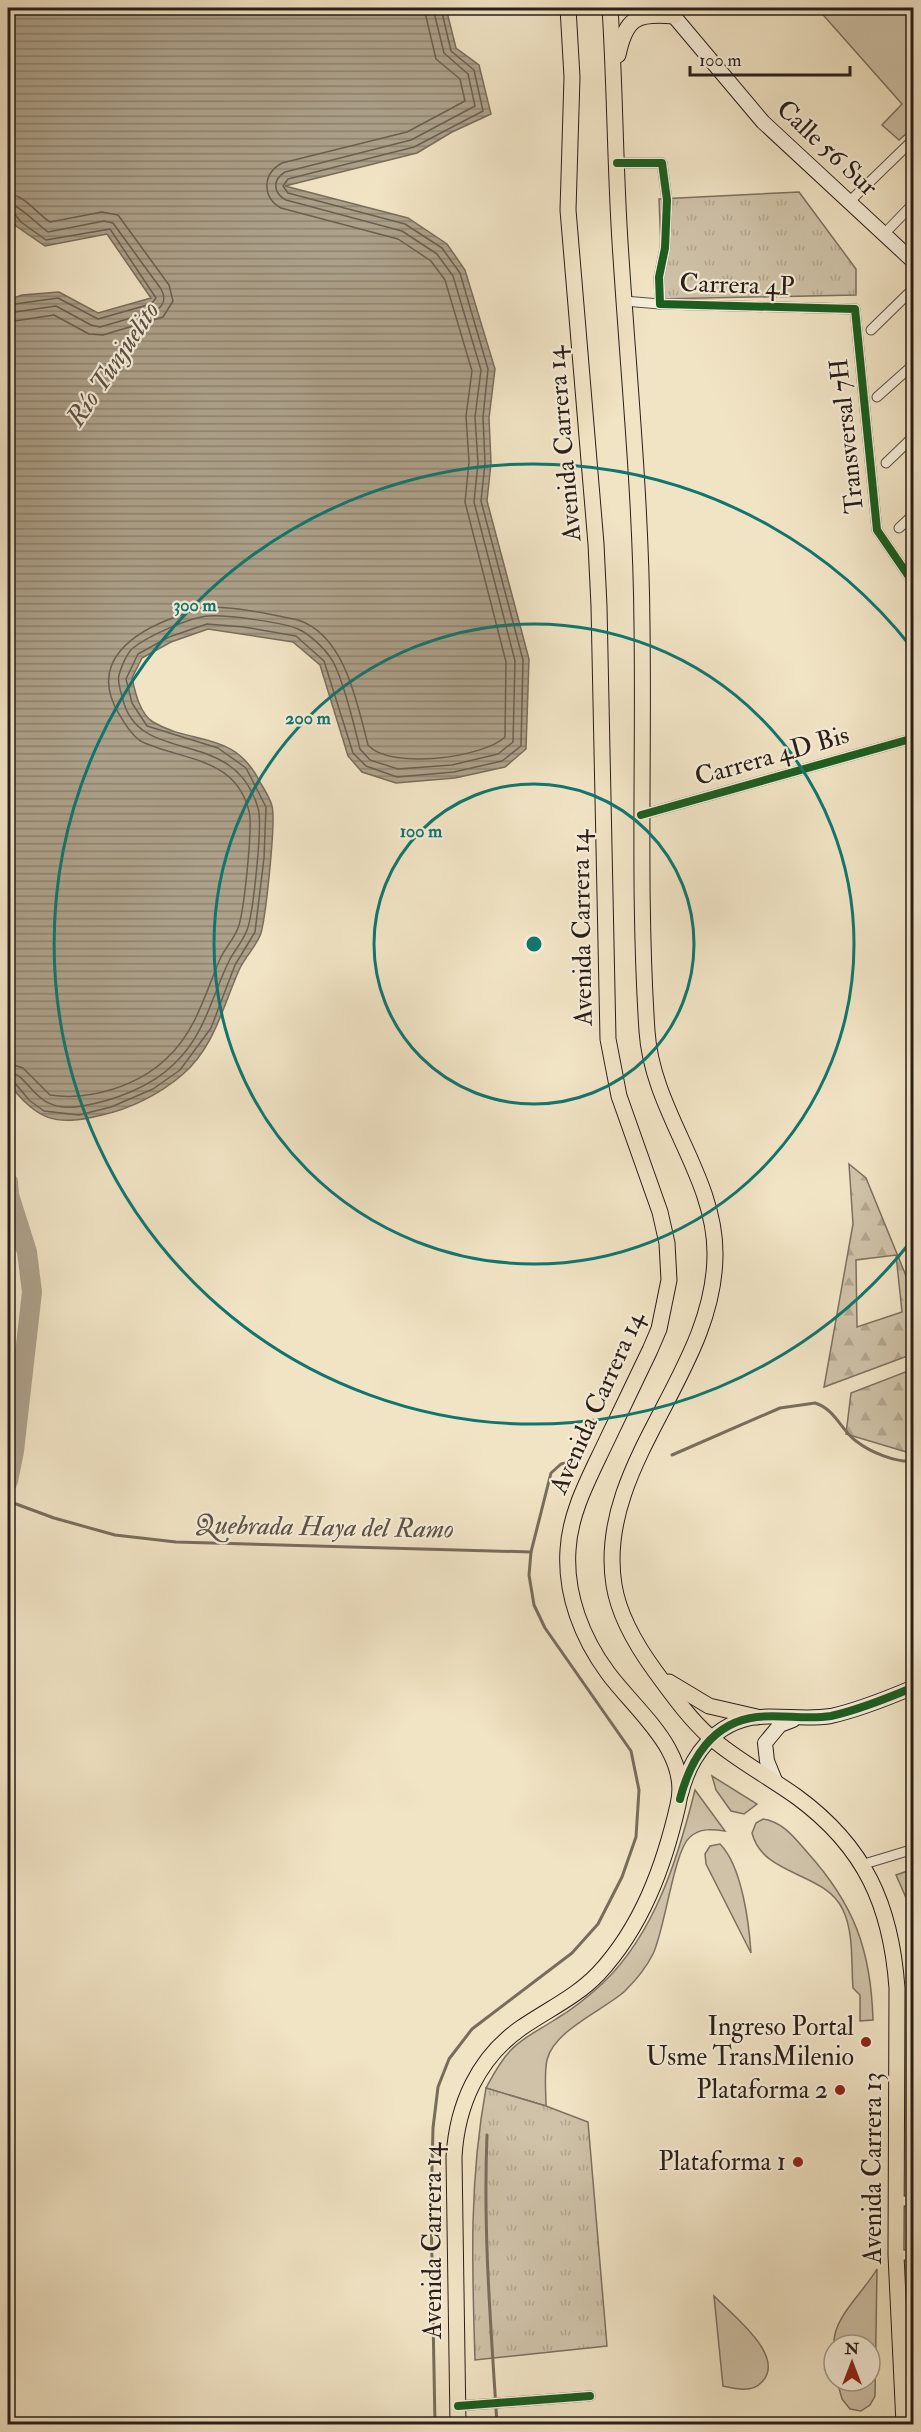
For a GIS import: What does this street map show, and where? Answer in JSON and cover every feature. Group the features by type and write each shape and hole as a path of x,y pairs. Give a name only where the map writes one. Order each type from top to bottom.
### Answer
{"main road":[{"name":"Avenida Carrera 14","path":"458,2424 454,2157 458,2121 464,2104 481,2066 491,2054 522,2027 580,1989 613,1957 653,1889 680,1799 678,1773 672,1755 607,1672 585,1636 575,1610 568,1569 568,1549 576,1510 659,1329 669,1280 664,1225 619,1096 608,1039 598,596 568,210 572,77 568,8"},
{"path":"610,8 615,72 624,301 640,551 641,815 646,1023 650,1060 662,1101 708,1206 715,1249 712,1291 703,1326 626,1490 613,1539 613,1578 618,1602 635,1642 692,1719 711,1738"},
{"path":"615,72 621,41 632,22 643,16 670,12"},
{"path":"657,1673 684,1693 709,1706 757,1717"},
{"name":"Avenida Carrera 13","path":"711,1738 822,1817 861,1864 885,1910 895,1958 896,2255 903,2424"}],"street":[{"path":"910,8 914,18"},
{"name":"Calle 56 Sur","path":"670,12 763,122 914,262"},
{"path":"849,202 914,139"},
{"name":"Carrera 4P","path":"617,163 662,163 667,200 665,248 659,277 660,304 855,309"},
{"path":"884,234 914,203"},
{"path":"871,330 914,288"},
{"path":"624,301 660,304"},
{"name":"Transversal 7H","path":"855,309 877,530 914,584"},
{"path":"877,397 914,364"},
{"path":"886,463 914,436"},
{"path":"898,528 914,514"},
{"name":"Carrera 4D Bis","path":"641,815 914,738"},
{"path":"776,1783 767,1761 765,1743 780,1725 804,1718 845,1712 914,1687"},
{"path":"680,1799 692,1762 711,1738 730,1726 757,1717 804,1718"},
{"path":"861,1864 914,1849"},
{"path":"897,2201 914,2201"},
{"path":"896,2255 914,2255"},
{"path":"458,2406 590,2396"}],"green space":[{"path":"817,8 905,8 913,39 914,127 899,140 882,125 902,104"},
{"path":"799,192 856,269 856,295 656,299 661,248 659,199"},
{"path":"849,1164 866,1178 913,1293 913,1354 824,1387 853,1224","holes":["896,1255 902,1312 857,1327 856,1260"]},
{"path":"913,1369 913,1454 846,1434 851,1393"},
{"path":"712,1776 757,1804 744,1814 731,1811 716,1790"},
{"path":"695,1790 725,1831 698,1832 684,1845 674,1873 657,1942 644,1969 625,1991 559,2039 546,2065 546,2106 486,2088 500,2063 516,2045 569,2011 592,1993 621,1963 637,1941 672,1868"},
{"path":"763,1819 776,1823 793,1836 823,1871 848,1910 864,1950 872,1995 873,2020 860,2021 860,1995 853,1988 849,1928 843,1910 834,1897 823,1888 768,1858 758,1847 752,1833 756,1823"},
{"path":"720,1844 728,1854 739,1880 746,1911 751,1953 706,1864 705,1854 710,1846"},
{"path":"914,1869 913,1931 907,1900 896,1875"},
{"path":"486,2088 546,2106 588,2122 607,2346 475,2360 474,2190"},
{"path":"877,2269 876,2333 836,2333 843,2315"},
{"path":"714,2296 743,2324 762,2348 767,2360 768,2372 762,2382 754,2388 723,2386"},
{"path":"840,2393 875,2393 870,2405 861,2411 850,2409"}],"water":[{"path":"8,8 446,8 456,48 479,65 491,114 452,132 417,153 285,186 408,218 447,244 465,270 495,369 489,418 491,463 487,501 529,659 526,749 505,767 455,778 396,783 362,772 348,756 320,665 293,642 208,629 171,642 142,658 132,678 139,702 148,718 168,729 226,746 238,754 250,765 270,800 273,830 263,923 259,937 240,968 217,1025 203,1052 193,1064 164,1088 134,1105 102,1115 71,1120 59,1120 38,1113 8,1083 8,300 22,295 59,292 98,313 151,298 107,234 45,246 16,226 8,214"}],"waterway":[{"name":"Río Tunjuelito","path":"8,1182 9,1195 27,1252 32,1292 14,1451 8,1481"},
{"name":"Quebrada Haya del Ramo","path":"672,1455 780,1408 815,1403 828,1410 856,1441 868,1449 883,1456 914,1461"},
{"name":"Quebrada Haya del Ramo","path":"8,1501 54,1518 115,1535 176,1542 531,1552 551,1473 561,1464 580,1460"},
{"path":"435,2424 431,2208 433,2128 438,2087 449,2059 472,2029 572,1953 598,1924 622,1877 636,1837 639,1790 631,1751 545,1628 534,1605 529,1575 531,1552"},
{"path":"487,2135 487,2244 497,2424"}],"cycle path":[{"path":"617,163 662,163 667,200 665,248 659,277 660,304 855,309 877,530 914,584"},
{"path":"641,815 914,738"},
{"path":"680,1799 684,1784 697,1757 705,1745 727,1726 757,1717 831,1716 914,1687"},
{"path":"458,2406 590,2396"}],"place":[{"name":"Ingreso Portal Usme TransMilenio","path":"866,2042"},
{"name":"Plataforma 2","path":"840,2090"},
{"name":"Plataforma 1","path":"798,2162"}]}
